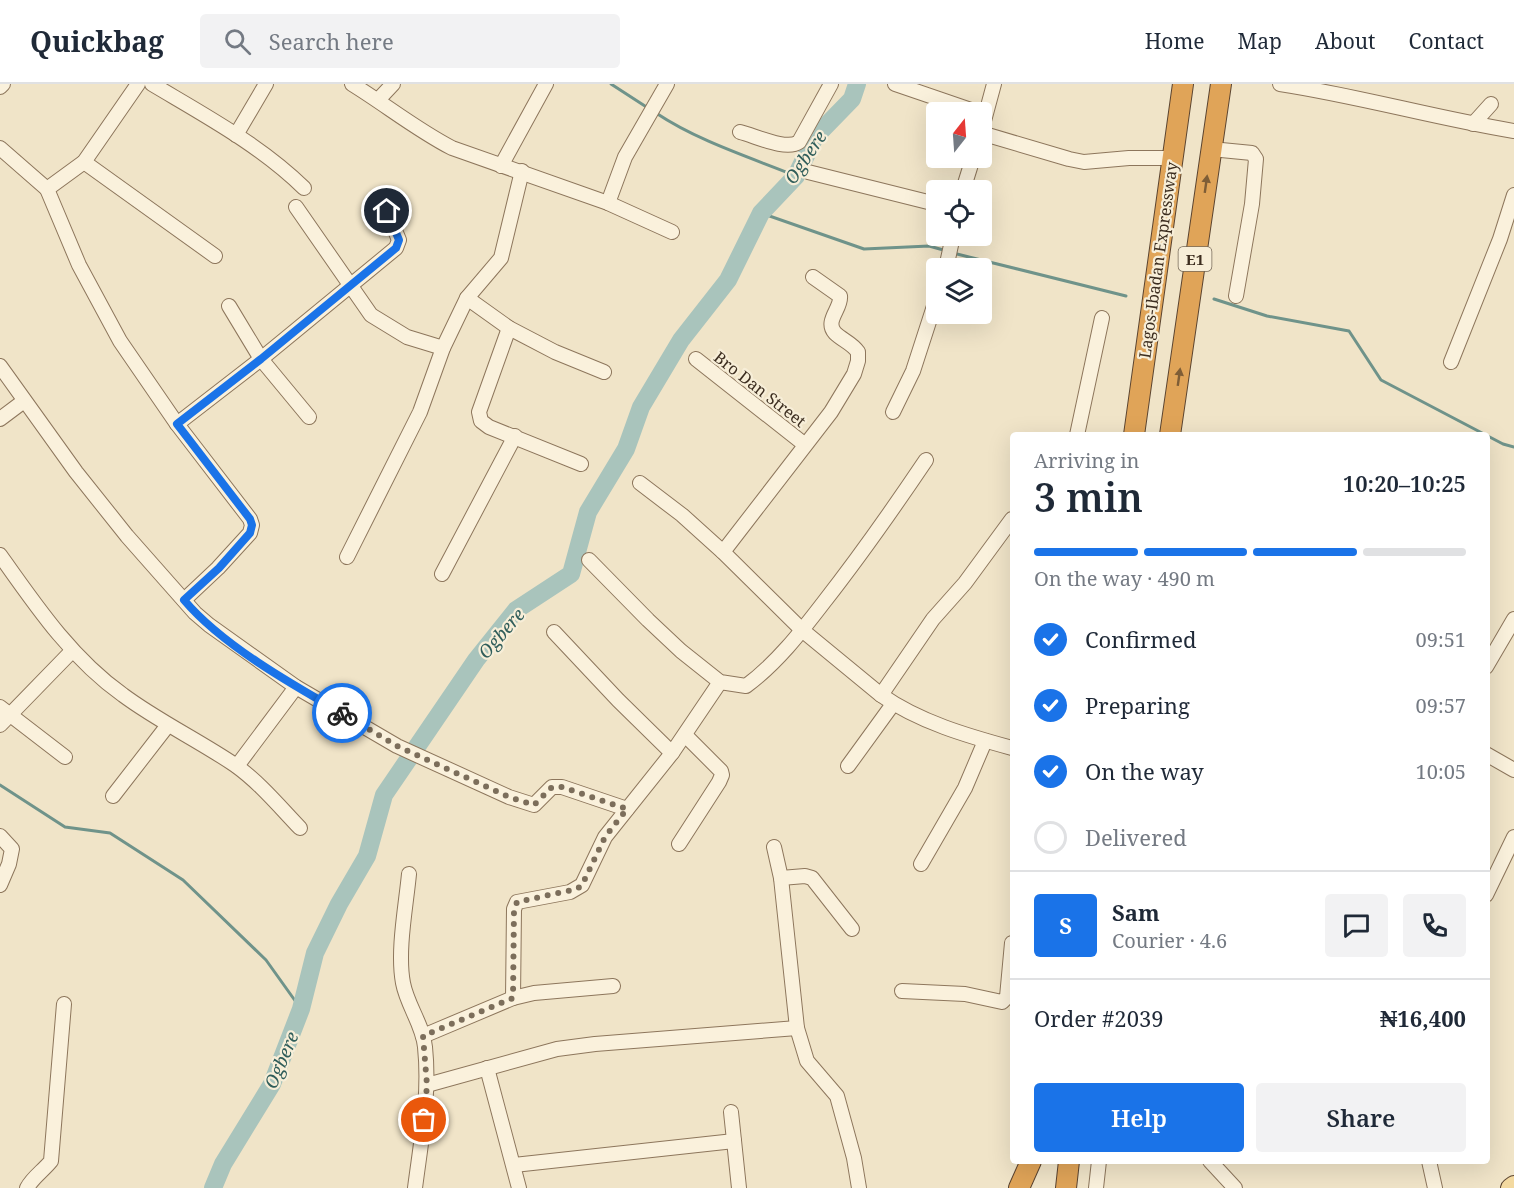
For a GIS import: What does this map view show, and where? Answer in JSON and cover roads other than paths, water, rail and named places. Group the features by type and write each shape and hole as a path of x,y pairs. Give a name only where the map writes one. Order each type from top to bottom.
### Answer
{"highway":[{"name":"Lagos-Ibadan Expressway","path":"1134,432 1182,84"},
{"name":"E1","path":"1170,432 1221,84"},
{"path":"1019,1188 1031,1164"},
{"path":"1029,1188 1032,1164"}],"street":[{"path":"47,189 84,162 138,84"},
{"path":"152,84 236,135 304,188"},
{"path":"236,135 266,84"},
{"path":"352,84 430,137 452,148 608,203 672,232"},
{"path":"378,100 393,84"},
{"path":"501,166 546,84"},
{"path":"740,132 786,146 794,146 800,142 831,84"},
{"path":"895,84 947,102"},
{"path":"986,102 994,84"},
{"path":"1280,84 1329,92 1514,131"},
{"path":"608,203 626,157 664,90"},
{"path":"1473,124 1491,104"},
{"path":"992,135 1084,162 1129,158 1173,158"},
{"path":"0,148 47,189 79,265 120,341 177,424 250,519 252,525 250,533 219,568 184,600"},
{"path":"1211,149 1252,153 1256,159 1252,204 1236,296"},
{"path":"84,162 215,256"},
{"path":"347,557 420,412 443,348 467,298 501,258 522,171"},
{"path":"808,172 926,202"},
{"path":"1451,362 1500,239 1514,195"},
{"path":"296,207 371,315 407,337 443,348"},
{"path":"177,424 261,359 396,248 399,240 387,211"},
{"path":"723,552 804,444 831,412 854,374 858,352 831,327 832,318 841,301 840,296 813,277"},
{"path":"467,298 509,328 555,352 603,372"},
{"path":"229,306 261,359 309,417"},
{"path":"1078,432 1102,318"},
{"path":"893,412 913,371 928,324"},
{"path":"509,328 479,412 481,421 489,427 581,464"},
{"name":"Bro Dan Street","path":"696,359 804,444"},
{"path":"0,366 112,518 209,626 296,687 397,746 509,797 534,805 552,787 562,787 627,809"},
{"path":"0,419 24,401"},
{"path":"442,574 515,436"},
{"path":"589,560 656,628 720,682 746,686 761,675 802,630 861,555 926,460"},
{"path":"640,483 682,515 723,552 802,630 893,704 939,724 1010,747"},
{"path":"881,695 933,619 965,583 1010,522"},
{"path":"0,555 72,651 122,694 168,725 237,766 300,828"},
{"path":"1490,660 1514,620"},
{"path":"554,632 672,753"},
{"path":"65,757 4,716 72,651"},
{"path":"513,998 514,909 517,902 577,889 582,885 605,837 672,753 720,682"},
{"path":"237,766 296,687"},
{"path":"848,766 893,704"},
{"path":"113,796 168,725"},
{"path":"679,844 722,775 721,771 685,735"},
{"path":"921,864 965,788 985,741"},
{"path":"1490,756 1514,770"},
{"path":"0,836 12,849 9,864 0,885"},
{"path":"1490,887 1514,837"},
{"path":"774,847 781,878 796,1028 807,1061 837,1096 854,1158 859,1188"},
{"path":"1501,864 1514,870"},
{"path":"409,873 401,961 408,1003 423,1036 427,1085 415,1188"},
{"path":"781,878 805,876 812,878 852,929"},
{"path":"902,991 965,994 1002,1002 1007,997 1010,965"},
{"path":"423,1036 513,998 534,993 614,986"},
{"path":"27,1188 34,1177 51,1161 64,1004"},
{"path":"427,1085 557,1049 796,1028"},
{"path":"487,1068 519,1188"},
{"path":"731,1112 739,1188"},
{"path":"514,1165 734,1141"},
{"path":"1096,1188 1099,1164"},
{"path":"1213,1164 1235,1188"},
{"path":"1430,1164 1435,1188"}],"waterway":[{"path":"611,84 648,108"},
{"name":"Ogbere","path":"213,1188 223,1164 272,1084 301,1009 315,953 339,904 367,856 384,795 476,660 516,610 571,574 588,512 626,449 641,407 681,340 728,280 761,213 796,176 815,137 852,99 857,84"},
{"path":"656,113 706,140 796,176"},
{"path":"761,213 864,249 929,246 947,251"},
{"path":"953,253 1126,296"},
{"path":"1214,299 1267,316 1349,331 1381,380 1480,432"},
{"path":"1490,437 1514,447"},
{"path":"0,785 65,827 110,833 183,880 266,960 301,1009"}]}
